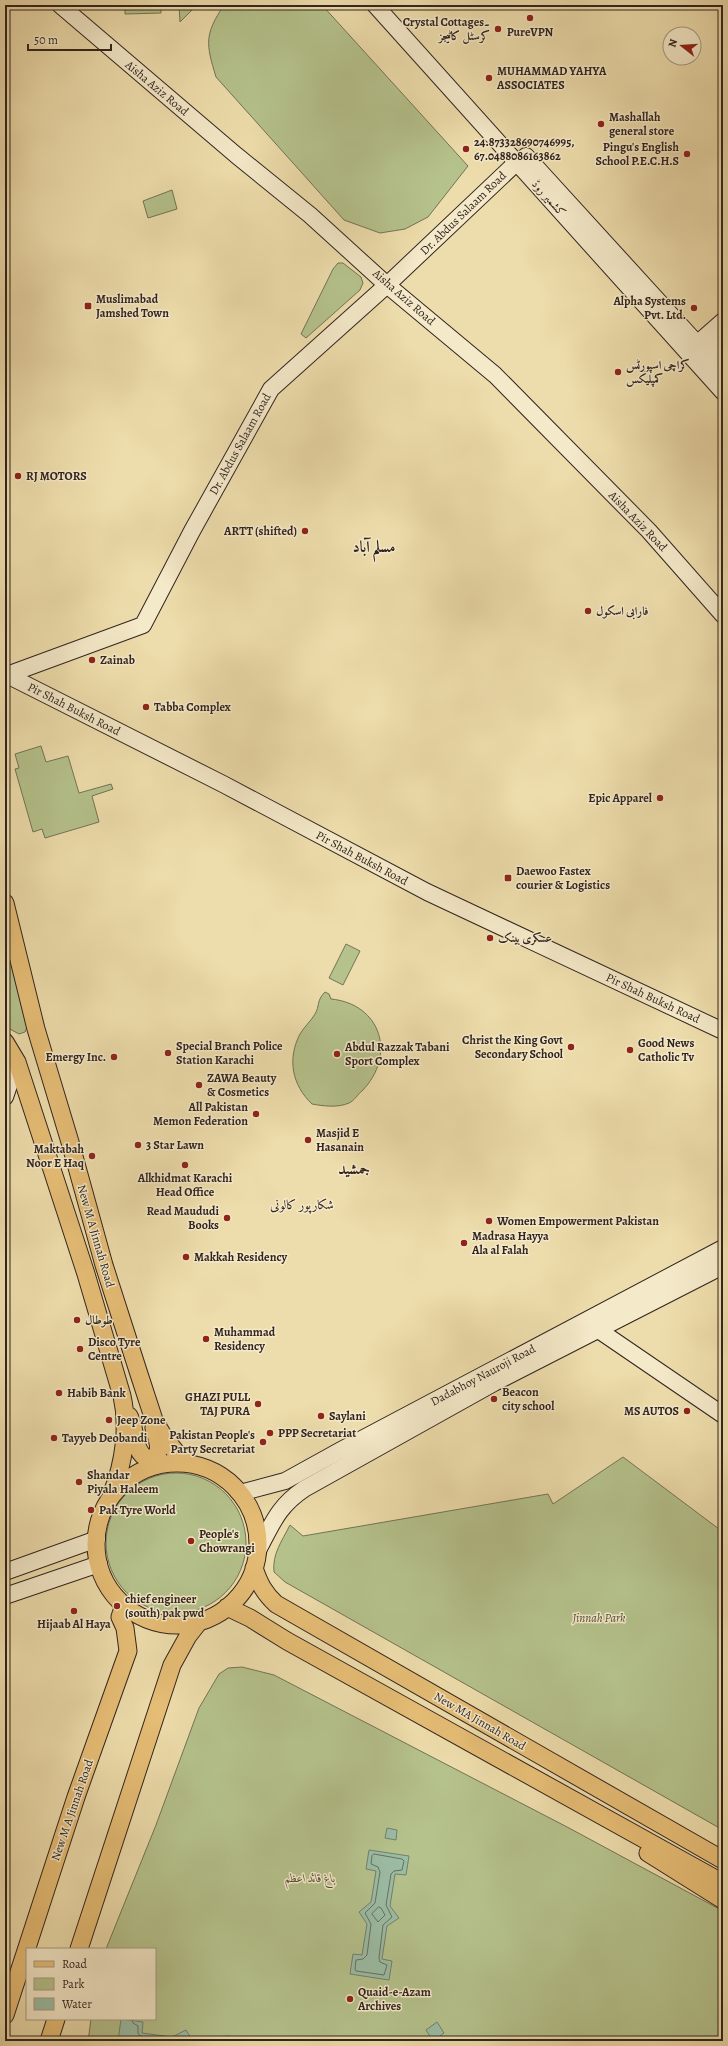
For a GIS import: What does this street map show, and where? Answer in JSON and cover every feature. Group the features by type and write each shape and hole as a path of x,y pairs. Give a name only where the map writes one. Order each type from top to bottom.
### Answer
{"main road":[{"name":"New M A Jinnah Road","path":"5,902 36,1029 104,1265 154,1420 171,1447 190,1464"},
{"name":"New M A Jinnah Road","path":"5,1042 17,1062 86,1274 124,1408 121,1468 109,1501"},
{"path":"124,1408 132,1420 139,1450 142,1456 148,1459 156,1456 159,1452 159,1446 154,1428 154,1420"},
{"path":"174,1463 190,1464 216,1473 240,1493 254,1521 258,1536 256,1560 242,1592 227,1608 214,1616 199,1622 179,1625 159,1623 140,1616 124,1605 108,1586 99,1564 97,1539 100,1519 109,1501 130,1478 159,1466 174,1463"},
{"name":"New MA Jinnah Road","path":"256,1560 260,1586 267,1596 276,1604 723,1860"},
{"name":"New M A Jinnah Road","path":"27,1948 76,1797 128,1651 125,1628 120,1617 124,1605"},
{"path":"227,1608 250,1618 583,1806 723,1883"},
{"path":"79,1948 172,1665 188,1636 199,1622"},
{"path":"583,1806 666,1865 723,1900"},
{"path":"692,1843 723,1851"},
{"name":"New M A Jinnah Road","path":"5,2015 26,1951"},
{"path":"48,2041 56,2020"}],"street":[{"name":"Aisha Aziz Road","path":"60,5 236,155 316,220 387,284 494,375 650,532 723,615"},
{"name":"کشمیر روڈ","path":"375,5 516,162 698,354 723,372"},
{"name":"کشمیر روڈ","path":"390,5 698,354 723,392"},
{"name":"Dr. Abdus Salaam Road","path":"6,675 143,625 192,531 271,389 387,284 516,162"},
{"path":"698,354 723,321"},
{"path":"698,354 723,341"},
{"name":"Pir Shah Buksh Road","path":"6,675 223,784 427,892 723,1031"},
{"path":"5,1097 17,1062"},
{"name":"Dadabhoy Nauroji Road","path":"240,1493 285,1482 340,1450 723,1248"},
{"path":"256,1560 279,1512 289,1499 487,1387 597,1329 723,1266"},
{"path":"597,1329 723,1415"},
{"path":"5,1572 97,1539"},
{"path":"5,1596 99,1564"}],"green space":[{"path":"125,5 161,5 161,13 125,14"},
{"path":"179,5 197,5 180,22"},
{"path":"224,5 322,5 468,166 428,217 405,229 380,233 344,220 216,77 210,56 209,40 213,24"},
{"path":"172,190 177,209 148,218 143,201"},
{"path":"338,263 343,263 361,277 363,283 360,290 306,338 301,334 333,269"},
{"path":"41,746 46,762 68,756 79,793 111,784 113,789 92,796 99,822 45,838 42,829 33,832 15,769 19,768 15,754"},
{"path":"5,940 29,1022 25,1032 19,1034 8,1028 5,1022"},
{"path":"346,944 360,951 343,985 329,978"},
{"name":"Abdul Razzak Tabani Sport Complex","path":"325,992 329,994 331,999 348,1003 362,1010 372,1021 378,1033 381,1047 379,1062 373,1077 353,1101 340,1106 312,1104 300,1089 294,1071 293,1062 296,1043 300,1034 315,1014 320,998"},
{"name":"Jinnah Park","path":"623,1457 723,1532 723,1830 285,1582 274,1572 276,1553 290,1525 303,1536 548,1494 553,1504"},
{"path":"183,1473 203,1478 215,1484 226,1493 235,1504 241,1516 245,1529 245,1557 241,1570 235,1582 226,1593 215,1602 203,1608 190,1612 169,1613 149,1608 137,1602 126,1593 117,1582 107,1557 106,1536 111,1516 117,1504 126,1493 137,1484 162,1474"},
{"name":"باغ قائد اعظم","path":"242,1667 274,1675 569,1828 723,1911 723,2041 88,2041 91,2020 156,2020 156,1948 106,1948 156,1825 199,1708 219,1674 228,1668"}],"water":[{"path":"387,1828 397,1830 396,1840 385,1838"},
{"path":"369,1850 409,1856 406,1875 395,1874 390,1906 399,1918 387,1926 382,1959 392,1961 389,1980 350,1974 353,1954 362,1955 367,1924 359,1912 371,1902 376,1871 366,1869"},
{"path":"121,2020 128,2020 143,2022 142,2033 172,2037 186,2030 193,2041 118,2041"},
{"path":"437,2022 444,2033 433,2041 426,2030"},
{"path":"226,2036 247,2038 246,2041 225,2041"}],"place":[{"name":"PureVPN","path":"530,18"},
{"name":"Crystal Cottages۔ کرسٹل کاٹیجز","path":"498,29"},
{"name":"MUHAMMAD YAHYA ASSOCIATES","path":"489,78"},
{"name":"Mashallah general store","path":"601,124"},
{"name":"24.873328690746995, 67.0488086163862","path":"466,149"},
{"name":"Pingu's English School P.E.C.H.S","path":"687,154"},
{"name":"Muslimabad Jamshed Town","path":"88,306"},
{"name":"Alpha Systems Pvt. Ltd.","path":"694,308"},
{"name":"کراچی اسپورٹس کمپلیکس","path":"618,372"},
{"name":"RJ MOTORS","path":"18,476"},
{"name":"ARTT (shifted)","path":"305,531"},
{"name":"فارابی اسکول","path":"588,611"},
{"name":"Zainab","path":"92,660"},
{"name":"Tabba Complex","path":"146,707"},
{"name":"Epic Apparel","path":"660,798"},
{"name":"Daewoo Fastex courier & Logistics","path":"508,878"},
{"name":"عسکری بینک","path":"490,938"},
{"name":"Christ the King Govt Secondary School","path":"571,1047"},
{"name":"Good News Catholic Tv","path":"630,1050"},
{"name":"Special Branch Police Station Karachi","path":"168,1053"},
{"name":"Abdul Razzak Tabani Sport Complex","path":"337,1054"},
{"name":"Emergy Inc.","path":"114,1057"},
{"name":"ZAWA Beauty & Cosmetics","path":"199,1085"},
{"name":"All Pakistan Memon Federation","path":"256,1114"},
{"name":"Masjid E Hasanain","path":"308,1140"},
{"name":"3 Star Lawn","path":"138,1145"},
{"name":"Maktabah Noor E Haq","path":"92,1156"},
{"name":"Alkhidmat Karachi Head Office","path":"185,1165"},
{"name":"Read Maududi Books","path":"227,1218"},
{"name":"Women Empowerment Pakistan","path":"489,1221"},
{"name":"Madrasa Hayya Ala al Falah","path":"464,1243"},
{"name":"Makkah Residency","path":"186,1257"},
{"name":"طوطال","path":"77,1320"},
{"name":"Muhammad Residency","path":"206,1339"},
{"name":"Disco Tyre Centre","path":"80,1349"},
{"name":"Habib Bank","path":"59,1393"},
{"name":"Beacon city school","path":"494,1399"},
{"name":"GHAZI PULL TAJ PURA","path":"258,1404"},
{"name":"MS AUTOS","path":"687,1411"},
{"name":"Saylani","path":"321,1416"},
{"name":"Jeep Zone","path":"109,1420"},
{"name":"PPP Secretariat","path":"270,1433"},
{"name":"Tayyeb Deobandi","path":"54,1438"},
{"name":"Pakistan People's Party Secretariat","path":"263,1442"},
{"name":"Shandar Piyala Haleem","path":"79,1482"},
{"name":"Pak Tyre World","path":"91,1510"},
{"name":"People's Chowrangi","path":"191,1541"},
{"name":"chief engineer (south) pak pwd","path":"117,1606"},
{"name":"Hijaab Al Haya","path":"74,1611"},
{"name":"Quaid-e-Azam Archives","path":"350,1999"}],"district":[{"name":"مسلم آباد","path":"374,547"},
{"name":"جمشید","path":"354,1169"},
{"name":"شکارپور کالونی","path":"302,1204"}]}
